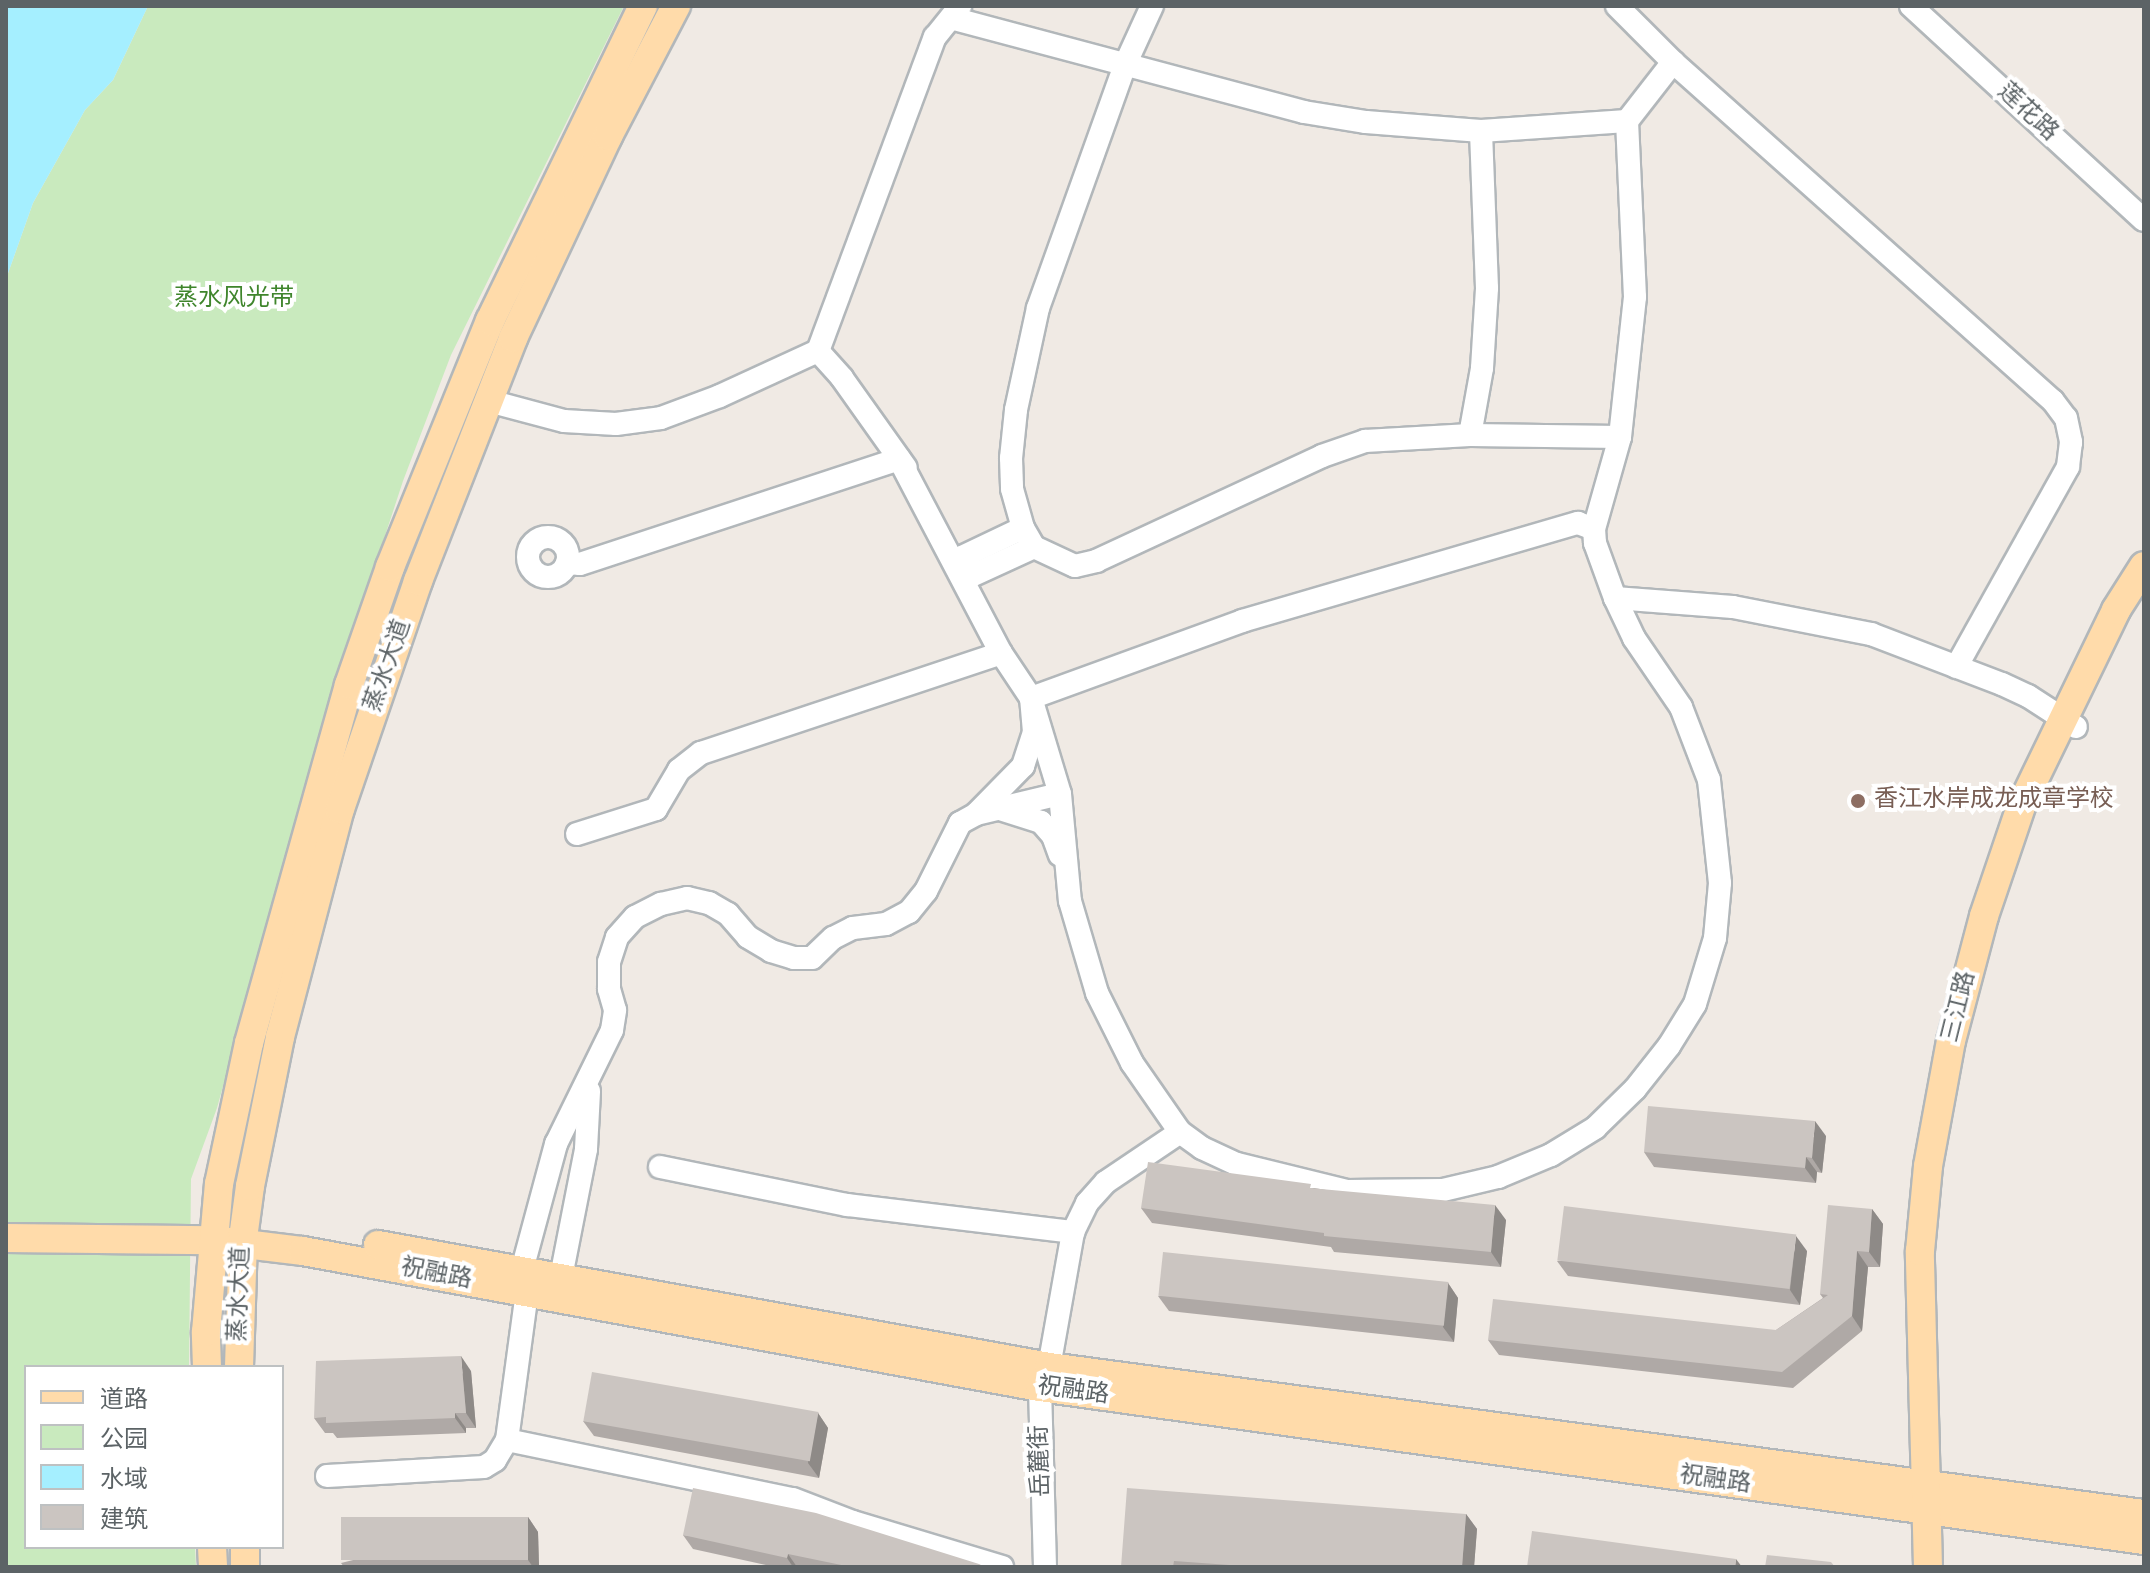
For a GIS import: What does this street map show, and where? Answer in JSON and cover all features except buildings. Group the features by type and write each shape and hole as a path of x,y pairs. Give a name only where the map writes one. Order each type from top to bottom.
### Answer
{"main road":[{"name":"蒸水大道","path":"207,1365 213,1233 219,1184 249,1043 349,685 390,567 490,321 643,6"},
{"name":"蒸水大道","path":"239,1365 243,1236 280,1037 340,809 418,581 513,338 608,136 676,6"},
{"name":"三江路","path":"1934,1498 1936,1254 1943,1171 1960,1073 1997,921 2035,809 2066,724 2116,610 2144,566"},
{"name":"三江路","path":"2066,724 2144,597"},
{"name":"祝融路","path":"6,1227 243,1236 308,1233 525,1281 1047,1381 1934,1498 2144,1514"},
{"name":"祝融路","path":"6,1238 213,1233"},
{"name":"祝融路","path":"525,1281 561,1277 1047,1381"},
{"name":"祝融路","path":"1934,1498 2144,1540"},
{"path":"1928,1567 1934,1498"},
{"path":"1934,1498 1944,1567"}],"street":[{"path":"1152,6 1125,65 1035,323 1016,410 1011,458 1012,489 1028,538 1075,566 1096,561 1322,456 1365,441 1470,435 1620,437"},
{"path":"1617,6 1673,62 2053,401 2066,418 2071,442 2068,467 1956,667"},
{"name":"莲花路","path":"1911,6 2144,220"},
{"name":"莲花路","path":"1931,6 2144,201"},
{"path":"489,401 564,421 616,424 661,418 732,391 818,351 935,37 955,12 1125,65 1304,112 1366,122 1481,131 1627,121"},
{"path":"818,351 842,378 936,512 1001,653 1031,698 1060,794 1070,901 1097,993 1132,1063 1180,1132 1202,1148 1237,1164 1295,1181 1347,1191 1443,1190 1498,1177 1551,1155 1595,1128 1635,1089 1695,1004 1715,938 1720,883 1709,780 1681,707 1634,638 1615,598 1595,543 1594,529 1620,437 1635,297 1627,121 1673,62"},
{"path":"1470,435 1482,368 1487,288 1481,131"},
{"path":"567,563 580,564 899,459"},
{"path":"1031,698 1242,621 1578,523 1594,529"},
{"path":"964,568 1028,538"},
{"path":"1615,598 1733,607 1871,634 2028,696 2066,724"},
{"path":"577,834 656,809 679,770 701,753 1001,653"},
{"path":"976,814 1023,766 1034,732 1031,698"},
{"path":"327,1476 484,1467 495,1460 507,1440 525,1281 556,1144 612,1030 615,1010 609,989 609,962 617,937 635,917 661,904 687,898 709,903 728,914 748,937 771,951 794,958 812,958 833,938 853,928 886,924 909,912 926,891 960,823 1019,791 1048,749"},
{"path":"976,814 1060,794"},
{"path":"999,808 1041,822 1053,836 1066,871"},
{"path":"561,1277 586,1149 589,1082"},
{"path":"1047,1381 1073,1232 1087,1203 1106,1182 1180,1132"},
{"path":"660,1167 847,1205 1073,1232"},
{"name":"岳麓街","path":"1045,1567 1047,1381"},
{"name":"岳麓街","path":"1047,1381 1057,1567"},
{"path":"507,1440 793,1499 853,1522 1002,1567"}],"green space":[{"name":"蒸水风光带","path":"148,6 624,6 451,355 403,481 329,706 217,1108 191,1179 189,1365 24,1365 24,1549 195,1549 196,1567 6,1567 6,279 33,203 85,110 113,80"}],"water":[{"path":"6,6 148,6 113,80 85,110 33,203 6,279"}],"place":[{"name":"香江水岸成龙成章学校","path":"1858,801"}]}
